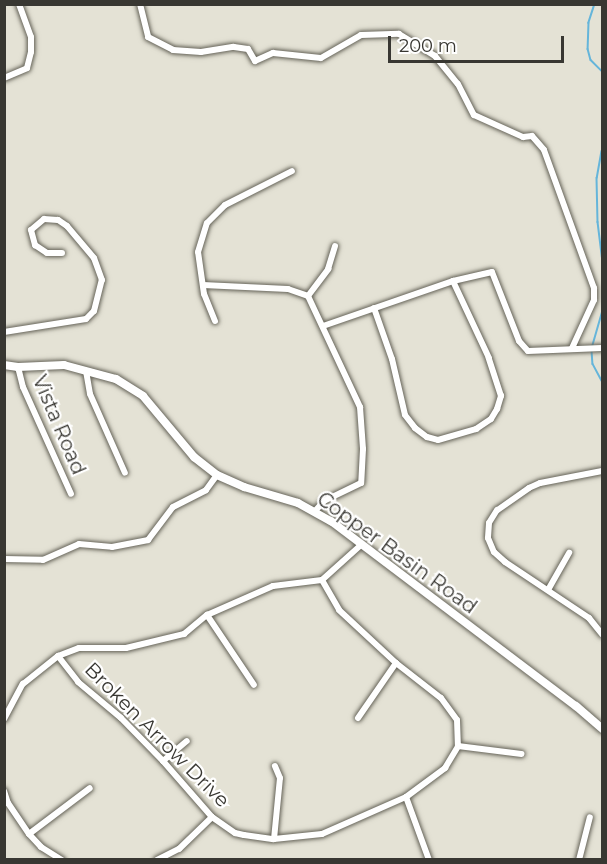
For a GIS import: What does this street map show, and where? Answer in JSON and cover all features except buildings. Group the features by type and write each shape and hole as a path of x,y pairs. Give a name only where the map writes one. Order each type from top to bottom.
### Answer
{"street":[{"path":"4,78 27,68 31,37 19,4"},
{"path":"140,4 148,37 173,50 201,52 234,47 248,49 255,61 273,53 321,58 360,35 399,34 435,56 458,84 474,115 523,137 532,136 544,150 594,288 594,300 572,348"},
{"path":"216,321 204,294 198,252 207,223 225,205 292,171"},
{"path":"4,332 68,324 86,319 94,311 102,280 94,258 67,226 58,220 44,219 31,230 34,245 47,253 62,254"},
{"path":"308,296 328,269 335,246"},
{"path":"323,326 453,281 492,272 519,341 528,351 603,348"},
{"path":"374,308 392,358 405,415 427,437 438,440 476,429 491,419 501,396 489,358 453,281"},
{"path":"203,285 288,289 308,296 323,326 360,407 363,449 361,483 324,501 315,512"},
{"name":"Copper Basin Road","path":"4,365 18,368 64,365 116,380 143,396 194,457 217,475 315,512 362,544 576,706 603,729"},
{"name":"Vista Road","path":"18,368 23,387 71,494"},
{"path":"86,371 90,394 125,473"},
{"path":"602,632 589,618 495,552 488,537 489,523 497,510 540,483 603,471"},
{"path":"4,560 43,560 80,544 112,547 148,540 173,507 206,490 217,475"},
{"path":"5,714 23,684 58,656 79,648 126,648 184,634 207,615 273,586 322,580 362,544"},
{"path":"548,590 569,553"},
{"path":"322,580 339,610 396,663 441,698 457,720 458,746 522,754"},
{"path":"207,615 254,685"},
{"name":"Broken Arrow Drive","path":"58,656 78,682 121,718 164,761 212,817 235,833 274,839 322,834 406,797 445,768 458,746"},
{"path":"358,718 396,663"},
{"path":"164,761 187,741"},
{"path":"274,839 280,778 276,766"},
{"path":"28,834 90,788"},
{"path":"4,791 8,803 28,834 41,847 62,860"},
{"path":"406,797 429,860"},
{"path":"157,860 178,849 212,817"},
{"path":"579,860 590,817"}],"waterway":[{"path":"595,4 589,23 588,49 591,60 602,71"},
{"path":"602,151 597,178 602,257"},
{"path":"592,347 602,313"},
{"path":"592,351 593,364 602,381"}]}
